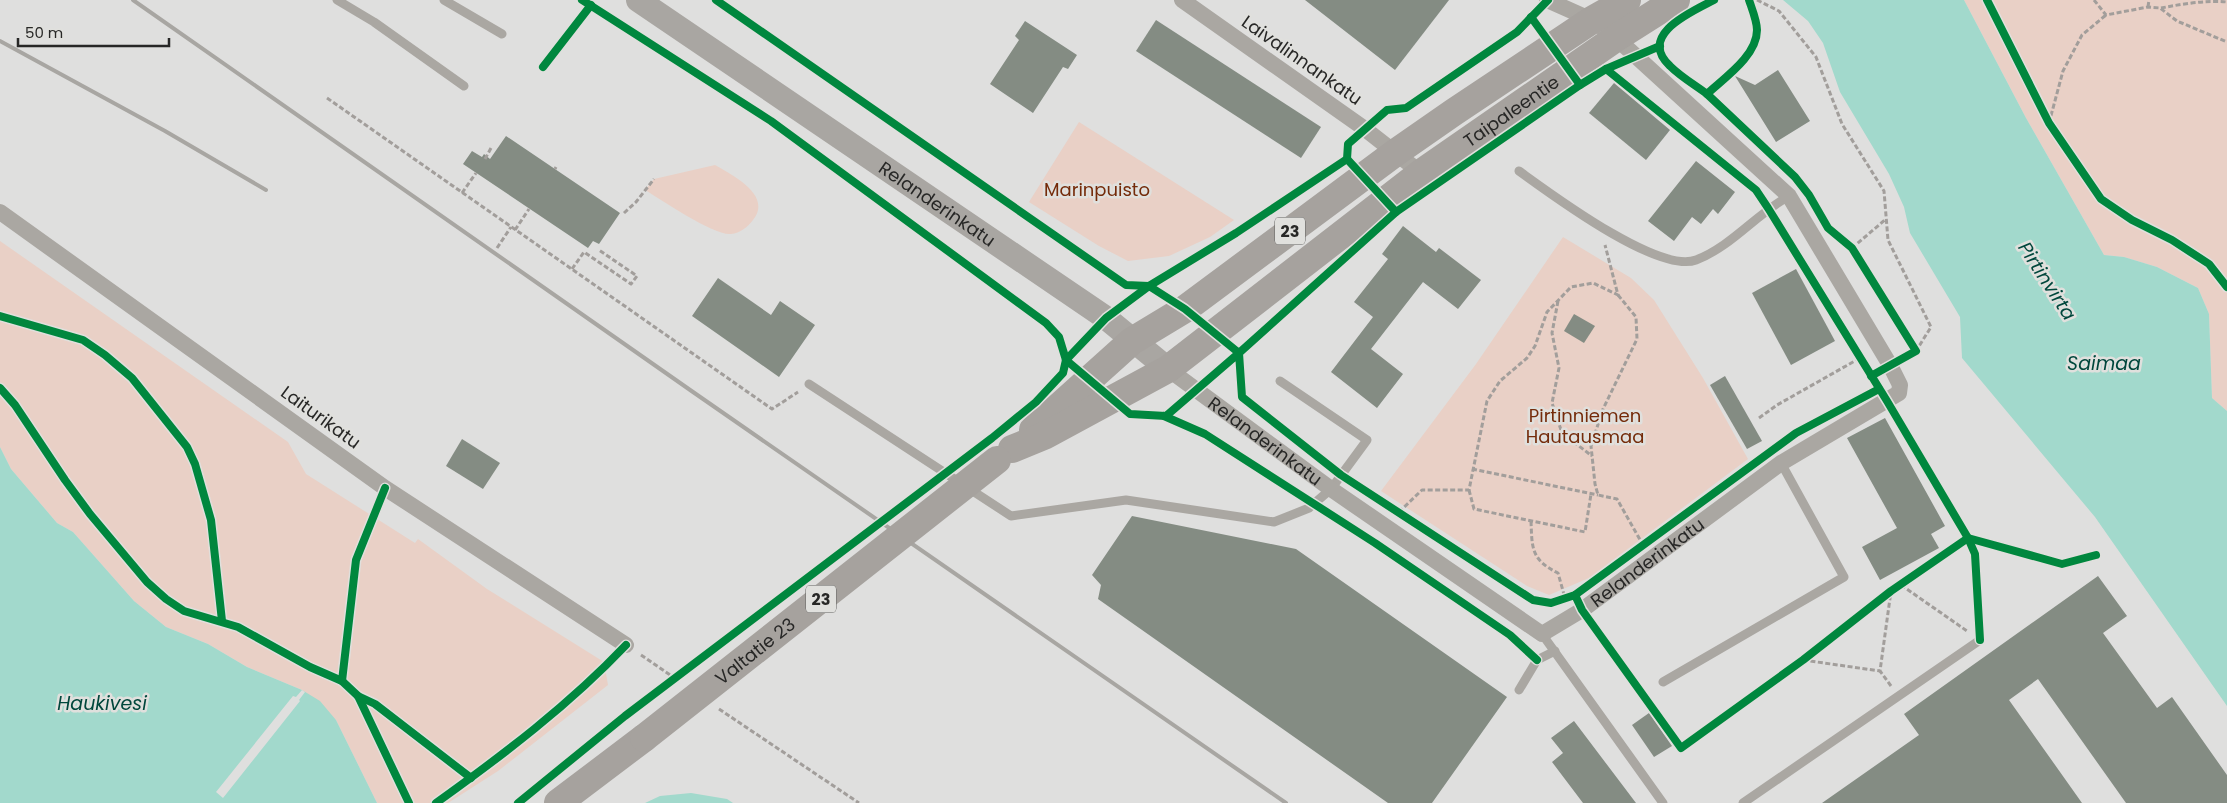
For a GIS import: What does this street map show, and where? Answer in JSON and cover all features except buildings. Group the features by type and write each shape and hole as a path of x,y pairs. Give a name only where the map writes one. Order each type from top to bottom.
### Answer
{"highway":[{"name":"Taipaleentie","path":"1395,153 1592,20 1627,0"},
{"name":"Taipaleentie","path":"1421,173 1616,38 1676,0"},
{"name":"23","path":"1132,341 1185,309 1395,153"},
{"name":"23","path":"1168,369 1421,173"},
{"name":"Valtatie 23","path":"558,803 644,738 1004,455 1132,341"},
{"name":"Valtatie 23","path":"1004,455 1046,435 1168,369"}],"main road":[{"name":"Relanderinkatu","path":"638,0 1106,318 1168,369"}],"street":[{"name":"Laivalinnankatu","path":"1182,0 1421,173"},
{"path":"1547,0 1592,20 1616,38 1789,196 1890,365"},
{"name":"Laiturikatu","path":"0,212 385,488 626,645"},
{"name":"Relanderinkatu","path":"1168,369 1331,489 1542,634 1582,610 1781,463 1899,393 1900,385 1890,365"}],"lane":[{"path":"338,0 374,22 464,86"},
{"path":"444,0 502,34"},
{"path":"1519,172 1601,228 1641,248 1674,261 1694,261 1723,247 1768,208 1789,196"},
{"path":"809,384 1011,516 1126,500 1274,522 1309,508 1331,489 1367,440 1280,381"},
{"path":"1664,682 1844,577 1781,463"},
{"path":"1542,634 1663,803"},
{"path":"1743,803 1980,640"},
{"path":"1519,690 1537,660 1555,650"}],"path":[{"path":"2094,0 2106,15"},
{"path":"2148,8 2149,0"},
{"path":"2049,123 2063,70 2070,56 2082,35 2106,15 2191,2 2218,0 2227,2"},
{"path":"1752,1 1779,11 1816,57 1842,124 1884,191 1888,240 1931,327 1916,351 1890,365"},
{"path":"2160,8 2177,21 2227,42"},
{"path":"327,98 772,409 809,384"},
{"path":"2045,114 2054,130"},
{"path":"484,159 491,148"},
{"path":"462,193 476,173"},
{"path":"624,213 636,202 654,179"},
{"path":"516,230 529,209"},
{"path":"1857,256 1849,245 1886,219"},
{"path":"497,248 511,227"},
{"path":"1598,495 1591,446 1603,409 1637,339 1636,317 1618,295 1601,228"},
{"path":"572,269 584,252 631,284 637,276 599,250"},
{"path":"1591,494 1585,532 1474,509 1469,490 1487,401 1500,382 1528,358 1547,312 1571,287 1593,283 1618,295"},
{"path":"1558,300 1552,333 1559,368 1552,403 1562,433 1592,456"},
{"path":"1911,343 1916,351"},
{"path":"1759,418 1777,404 1861,361 1854,349"},
{"path":"1472,469 1617,499 1643,545"},
{"path":"1399,512 1422,490 1469,490"},
{"path":"1391,507 1407,518"},
{"path":"1531,521 1532,549 1549,569 1558,574 1561,599 1575,595 1582,610"},
{"path":"1636,550 1651,539"},
{"path":"1884,596 1908,580"},
{"path":"1901,585 1980,640"},
{"path":"1891,591 1880,671 1898,696"},
{"path":"626,645 686,686"},
{"path":"1795,666 1810,654"},
{"path":"1803,660 1880,671"},
{"path":"664,687 680,675"},
{"path":"718,708 859,803"}],"green space":[{"path":"1964,0 2227,0 2227,411 2212,398 2209,314 2198,288 2157,267 2124,257 2104,255 2026,118"},
{"name":"Marinpuisto","path":"1079,122 1234,220 1210,237 1169,256 1128,261 1099,246 1029,202"},
{"path":"715,165 740,180 754,194 758,202 758,211 753,220 738,232 731,234 723,233 701,224 645,190 654,179"},
{"name":"Pirtinniemen Hautausmaa","path":"1563,237 1631,278 1654,300 1703,378 1748,459 1589,578 1549,595 1527,586 1381,491 1476,364"},
{"path":"0,241 288,442 306,474 415,543 418,539 487,589 604,662 608,685 498,771 448,803 377,803 336,720 302,690 247,667 208,644 166,627 134,601 73,532 57,523 11,469 0,447"}],"water":[{"name":"Saimaa","path":"1783,0 1964,0 2026,118 2104,255 2124,257 2157,267 2198,288 2209,314 2212,398 2227,411 2227,706 2095,517 1962,358 1960,317 1910,233 1904,207 1889,174 1840,92 1823,43 1808,21"},
{"name":"Haukivesi","path":"0,447 11,469 57,523 73,532 134,601 166,627 208,644 247,667 302,690 320,701 336,720 377,803 0,803"},
{"path":"691,793 727,799 733,803 645,803 660,796"}],"pier":[{"path":"302,690 305,692 300,701 223,798 216,792 293,696 296,697"}],"railway":[{"path":"133,0 693,392 1286,803"},
{"path":"0,41 165,131 266,190"}],"cycle path":[{"path":"518,803 625,716 992,438 1036,402 1063,373 1066,360 1059,337 1046,323 771,121 582,0"},
{"path":"716,0 1126,285 1149,286 1236,233 1347,159 1348,144 1387,110 1406,108 1517,32 1548,0"},
{"path":"1714,0 1681,18 1671,26 1663,35 1660,44 1661,55 1670,66 1707,94 1730,74 1752,49 1756,40 1757,30 1749,0"},
{"path":"1987,0 2049,123 2101,199 2132,220 2172,240 2209,264 2227,287"},
{"path":"543,67 591,5"},
{"path":"1531,17 1580,85"},
{"path":"1660,46 1606,69 1580,85 1396,212 1239,353 1166,416 1130,414 1066,360 1106,318 1149,286 1185,309 1239,353 1242,397 1341,475 1533,600 1551,603 1575,595 1796,433 1879,389"},
{"path":"1606,69 1756,190 1768,208 1887,401 1968,538 1975,554 1980,640"},
{"path":"1707,94 1795,177 1809,195 1828,228 1852,248 1916,351 1871,376"},
{"path":"1347,159 1396,212"},
{"path":"0,316 83,340 105,355 132,378 187,447 195,464 211,520 222,621"},
{"path":"0,388 15,405 90,514 147,582 166,599 184,611 238,627 310,667 342,681 358,696 409,803"},
{"path":"1164,416 1205,434 1375,543 1510,635 1537,660"},
{"path":"342,681 356,560 385,488"},
{"path":"1575,595 1582,610 1681,748 1803,660 1891,591 1968,538 2062,564 2096,555"},
{"path":"436,803 558,709 626,645"},
{"path":"358,696 375,704 471,778"}],"water label":[{"name":"Pirtinvirta","path":"2047,281"}]}
